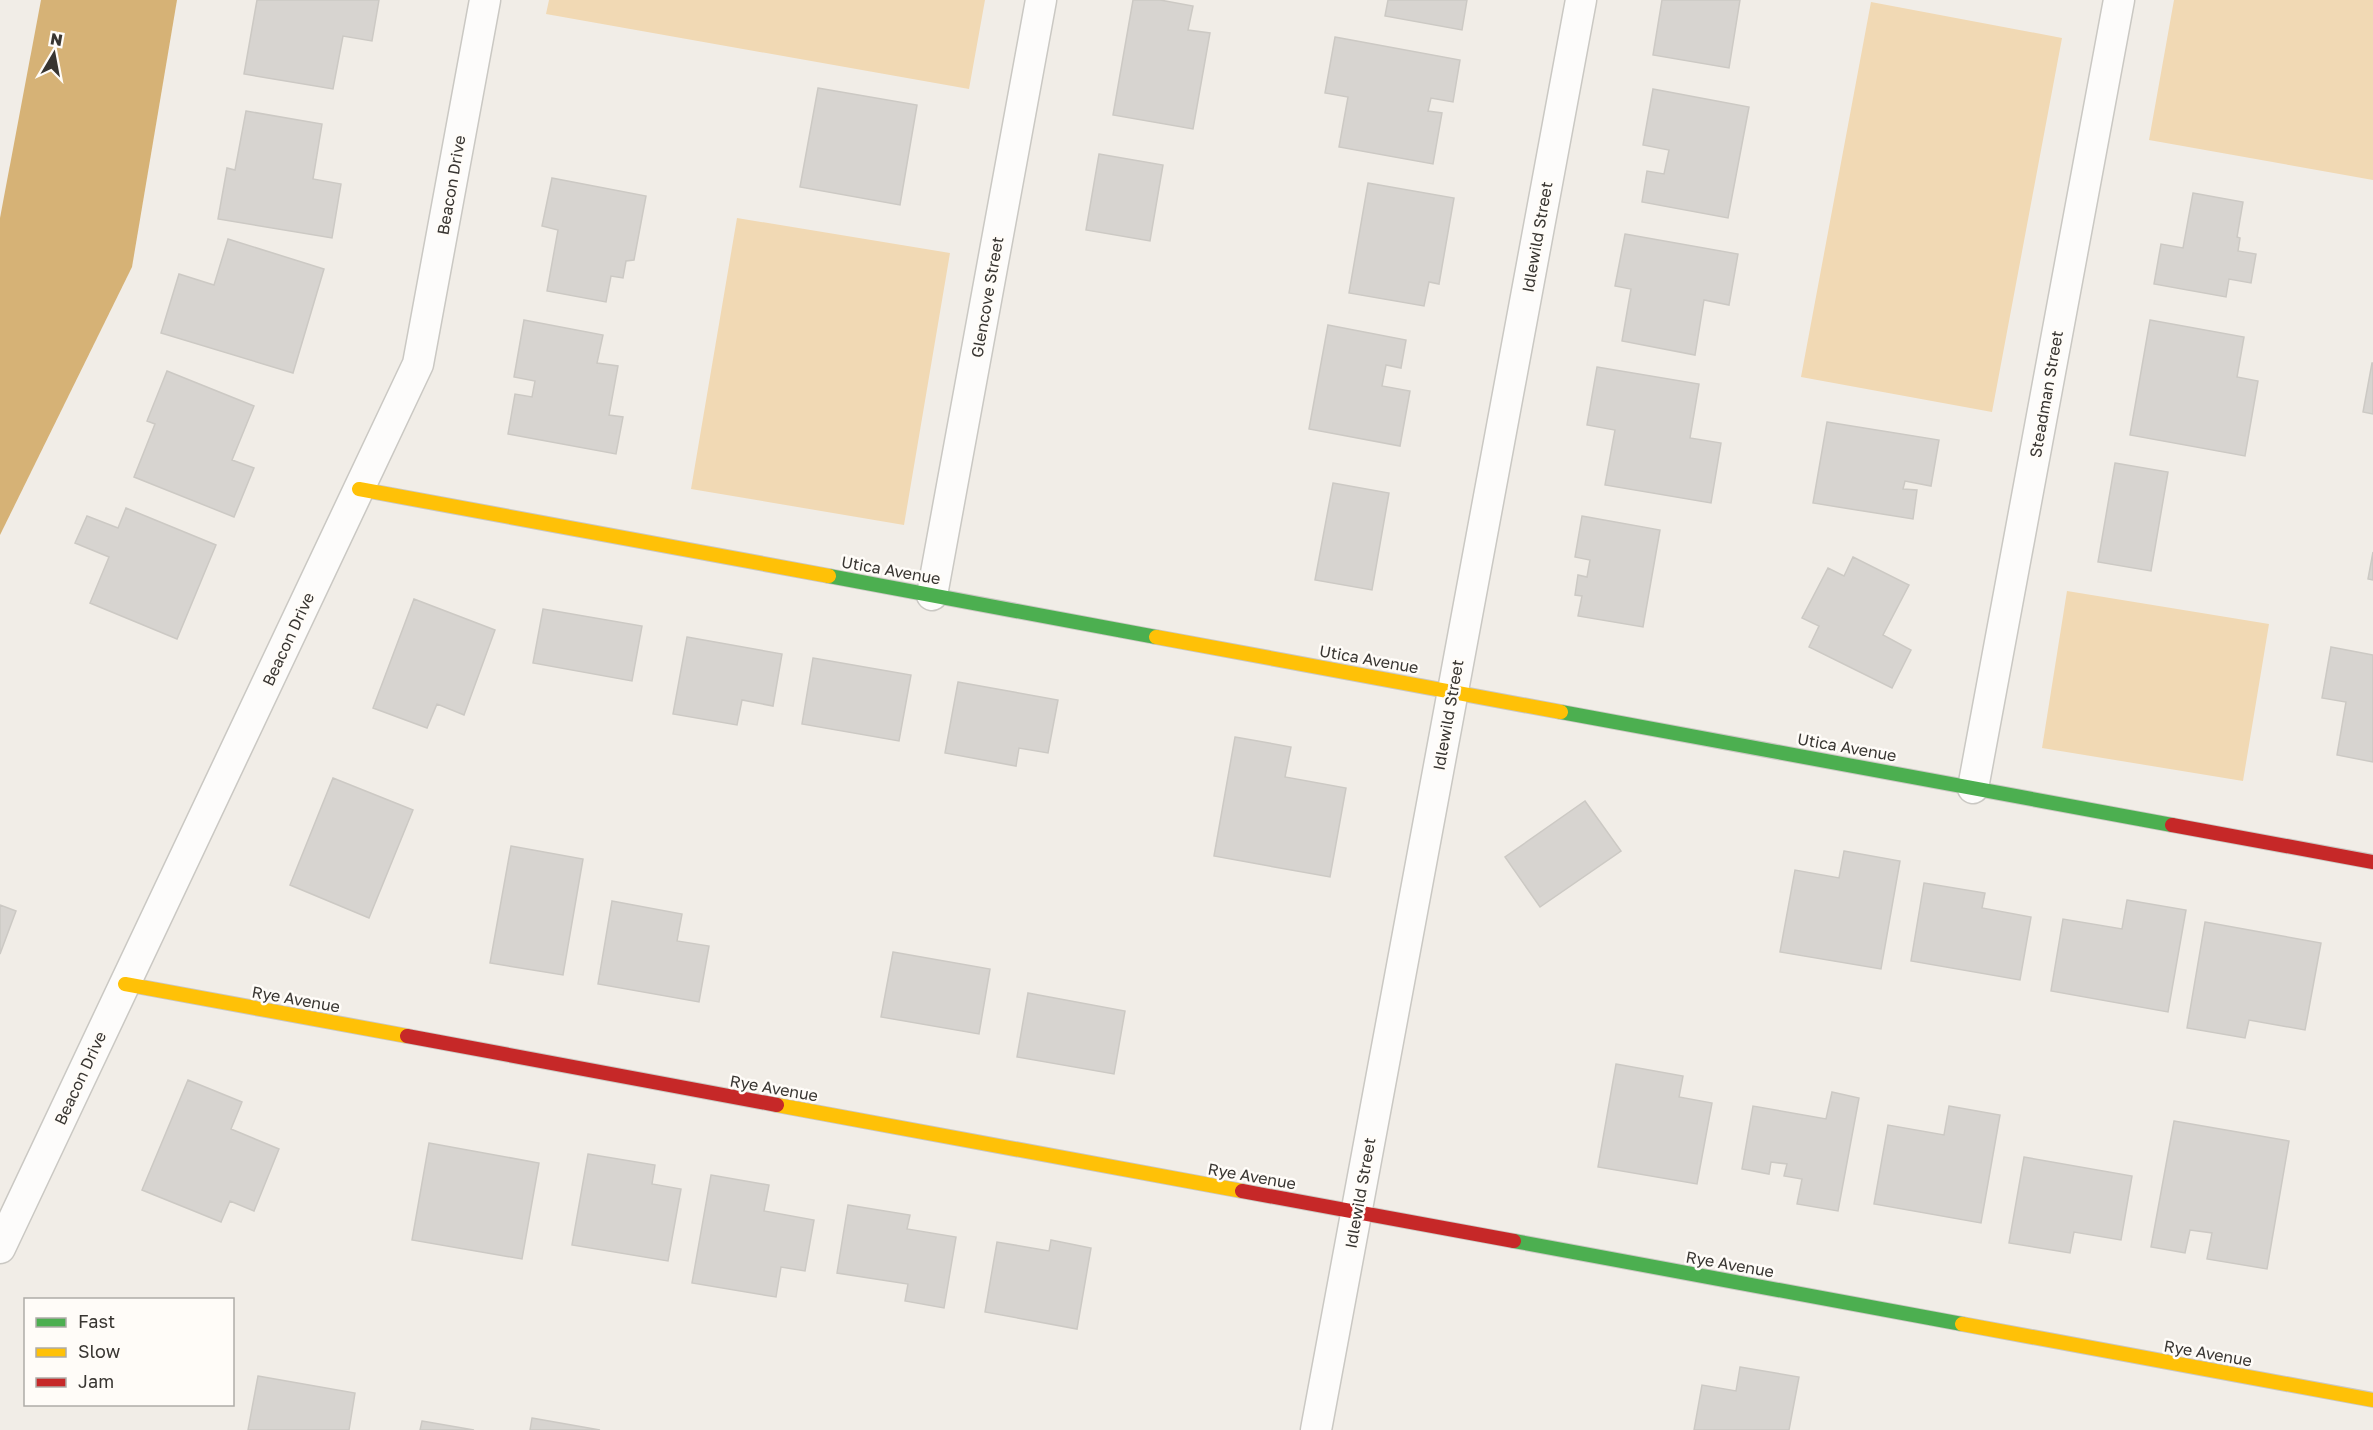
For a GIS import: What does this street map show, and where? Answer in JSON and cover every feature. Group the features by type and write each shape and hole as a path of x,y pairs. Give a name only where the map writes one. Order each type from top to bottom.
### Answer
{"street":[{"name":"Beacon Drive","path":"0,1248 418,364 485,0"},
{"name":"Glencove Street","path":"932,595 1041,0"},
{"name":"Idlewild Street","path":"1316,1430 1581,0"},
{"name":"Steadman Street","path":"1973,788 2119,0"},
{"name":"Utica Avenue","path":"359,489 2373,862"},
{"name":"Rye Avenue","path":"125,984 2373,1400"}],"shaded area":[{"path":"41,0 177,0 132,267 0,535 0,218"},
{"path":"549,0 985,0 969,89 546,14"},
{"path":"2174,0 2373,0 2373,180 2149,140"},
{"path":"1871,2 2062,38 1992,412 1801,377"},
{"path":"737,218 950,253 904,525 691,489"},
{"path":"2067,591 2269,624 2243,781 2042,748"}],"building":[{"path":"257,0 379,0 372,41 343,36 333,89 244,74"},
{"path":"1133,0 1160,0 1193,6 1188,30 1210,33 1193,129 1113,115"},
{"path":"1388,0 1467,0 1462,30 1385,16"},
{"path":"1662,0 1740,0 1729,68 1653,55"},
{"path":"1335,37 1460,60 1453,102 1431,98 1428,111 1442,113 1433,164 1339,147 1348,97 1325,93"},
{"path":"818,88 917,105 900,205 800,187"},
{"path":"1653,89 1749,107 1728,218 1642,202 1647,171 1664,174 1669,150 1643,145"},
{"path":"246,111 322,124 313,179 341,184 332,238 218,219 227,168 235,170"},
{"path":"1099,154 1163,165 1150,241 1086,230"},
{"path":"552,178 646,196 634,260 626,261 623,278 611,276 606,302 547,291 558,230 542,226"},
{"path":"1368,183 1454,198 1439,284 1429,282 1424,306 1349,293"},
{"path":"2193,193 2243,202 2237,237 2240,238 2238,251 2256,254 2251,283 2229,279 2226,297 2154,284 2161,244 2183,248"},
{"path":"1625,234 1738,254 1729,305 1704,300 1695,355 1622,341 1631,289 1615,286"},
{"path":"228,239 324,269 293,373 161,333 179,274 214,285"},
{"path":"524,320 603,335 597,363 618,366 609,415 623,417 616,454 508,434 515,394 532,397 535,381 514,377"},
{"path":"2150,320 2244,337 2237,377 2258,381 2245,456 2130,435"},
{"path":"1328,325 1406,340 1401,368 1386,365 1382,386 1410,391 1400,446 1309,429"},
{"path":"2373,363 2373,414 2363,412"},
{"path":"1597,367 1699,384 1690,438 1721,443 1711,503 1605,485 1615,430 1587,425"},
{"path":"167,371 254,406 232,460 254,468 234,517 134,477 155,424 147,421"},
{"path":"1827,422 1939,440 1931,486 1905,481 1903,489 1917,490 1913,519 1813,503"},
{"path":"2115,463 2168,472 2151,571 2098,562"},
{"path":"1333,483 1389,493 1372,590 1315,580"},
{"path":"126,508 216,545 177,639 90,603 109,557 75,543 87,516 118,528"},
{"path":"1582,516 1660,530 1643,627 1578,616 1582,596 1575,595 1578,575 1587,577 1590,560 1575,557"},
{"path":"2373,552 2373,580 2368,579"},
{"path":"1853,557 1909,585 1883,635 1911,650 1892,688 1809,647 1819,626 1802,618 1828,568 1844,576"},
{"path":"414,599 495,630 464,715 437,704 427,728 373,708"},
{"path":"543,609 642,626 632,681 533,663"},
{"path":"687,637 782,654 773,706 742,700 737,725 673,714"},
{"path":"2331,647 2373,655 2373,762 2337,755 2346,702 2322,698"},
{"path":"813,658 911,675 899,741 802,724"},
{"path":"958,682 1058,700 1048,753 1019,748 1016,766 945,753"},
{"path":"1235,737 1291,747 1285,777 1346,788 1330,877 1214,856"},
{"path":"333,778 413,810 369,918 290,885"},
{"path":"1585,801 1621,851 1540,907 1505,857"},
{"path":"511,846 583,859 563,975 490,963"},
{"path":"1844,851 1900,861 1881,969 1780,952 1795,870 1839,878"},
{"path":"1924,883 1985,893 1982,908 2031,917 2020,980 1911,961"},
{"path":"2127,900 2186,910 2168,1012 2051,991 2063,919 2122,929"},
{"path":"612,901 682,914 677,941 709,946 699,1002 598,984"},
{"path":"0,905 16,911 0,954"},
{"path":"2205,922 2321,943 2305,1030 2249,1020 2245,1038 2187,1028"},
{"path":"893,952 990,969 979,1034 881,1017"},
{"path":"1028,993 1125,1011 1114,1074 1017,1057"},
{"path":"1616,1064 1683,1076 1679,1097 1712,1103 1697,1184 1598,1167"},
{"path":"188,1080 242,1102 231,1129 279,1149 254,1211 230,1201 221,1222 142,1190"},
{"path":"1832,1092 1859,1098 1838,1211 1797,1204 1802,1179 1784,1176 1787,1164 1771,1162 1769,1174 1742,1169 1753,1106 1826,1119"},
{"path":"1949,1106 2000,1115 1981,1223 1874,1204 1888,1125 1944,1135"},
{"path":"2174,1121 2289,1141 2267,1269 2207,1259 2212,1233 2190,1230 2185,1253 2151,1247"},
{"path":"429,1143 539,1163 522,1259 412,1240"},
{"path":"588,1154 655,1165 652,1184 681,1189 668,1261 572,1245"},
{"path":"2024,1157 2132,1176 2121,1240 2074,1232 2070,1253 2009,1243"},
{"path":"711,1175 769,1185 764,1211 814,1220 805,1271 781,1267 776,1297 692,1283"},
{"path":"848,1205 910,1215 907,1229 956,1237 944,1308 905,1301 908,1284 837,1273"},
{"path":"1051,1240 1091,1248 1077,1329 985,1312 997,1242 1049,1251"},
{"path":"1740,1367 1799,1377 1789,1430 1694,1430 1702,1385 1736,1391"},
{"path":"258,1376 355,1393 349,1430 248,1430"},
{"path":"532,1418 600,1430 530,1430"},
{"path":"422,1421 474,1430 420,1430"}],"traffic: fast":[{"path":"829,576 1156,637"},
{"path":"1561,712 2172,825"},
{"path":"1514,1241 1962,1324"}],"traffic: slow":[{"path":"359,489 829,576"},
{"path":"1156,637 1561,712"},
{"path":"125,984 407,1036"},
{"path":"777,1105 1242,1191"},
{"path":"1962,1324 2373,1400"}],"traffic: jam":[{"path":"2172,825 2373,862"},
{"path":"407,1036 777,1105"},
{"path":"1242,1191 1514,1241"}]}
